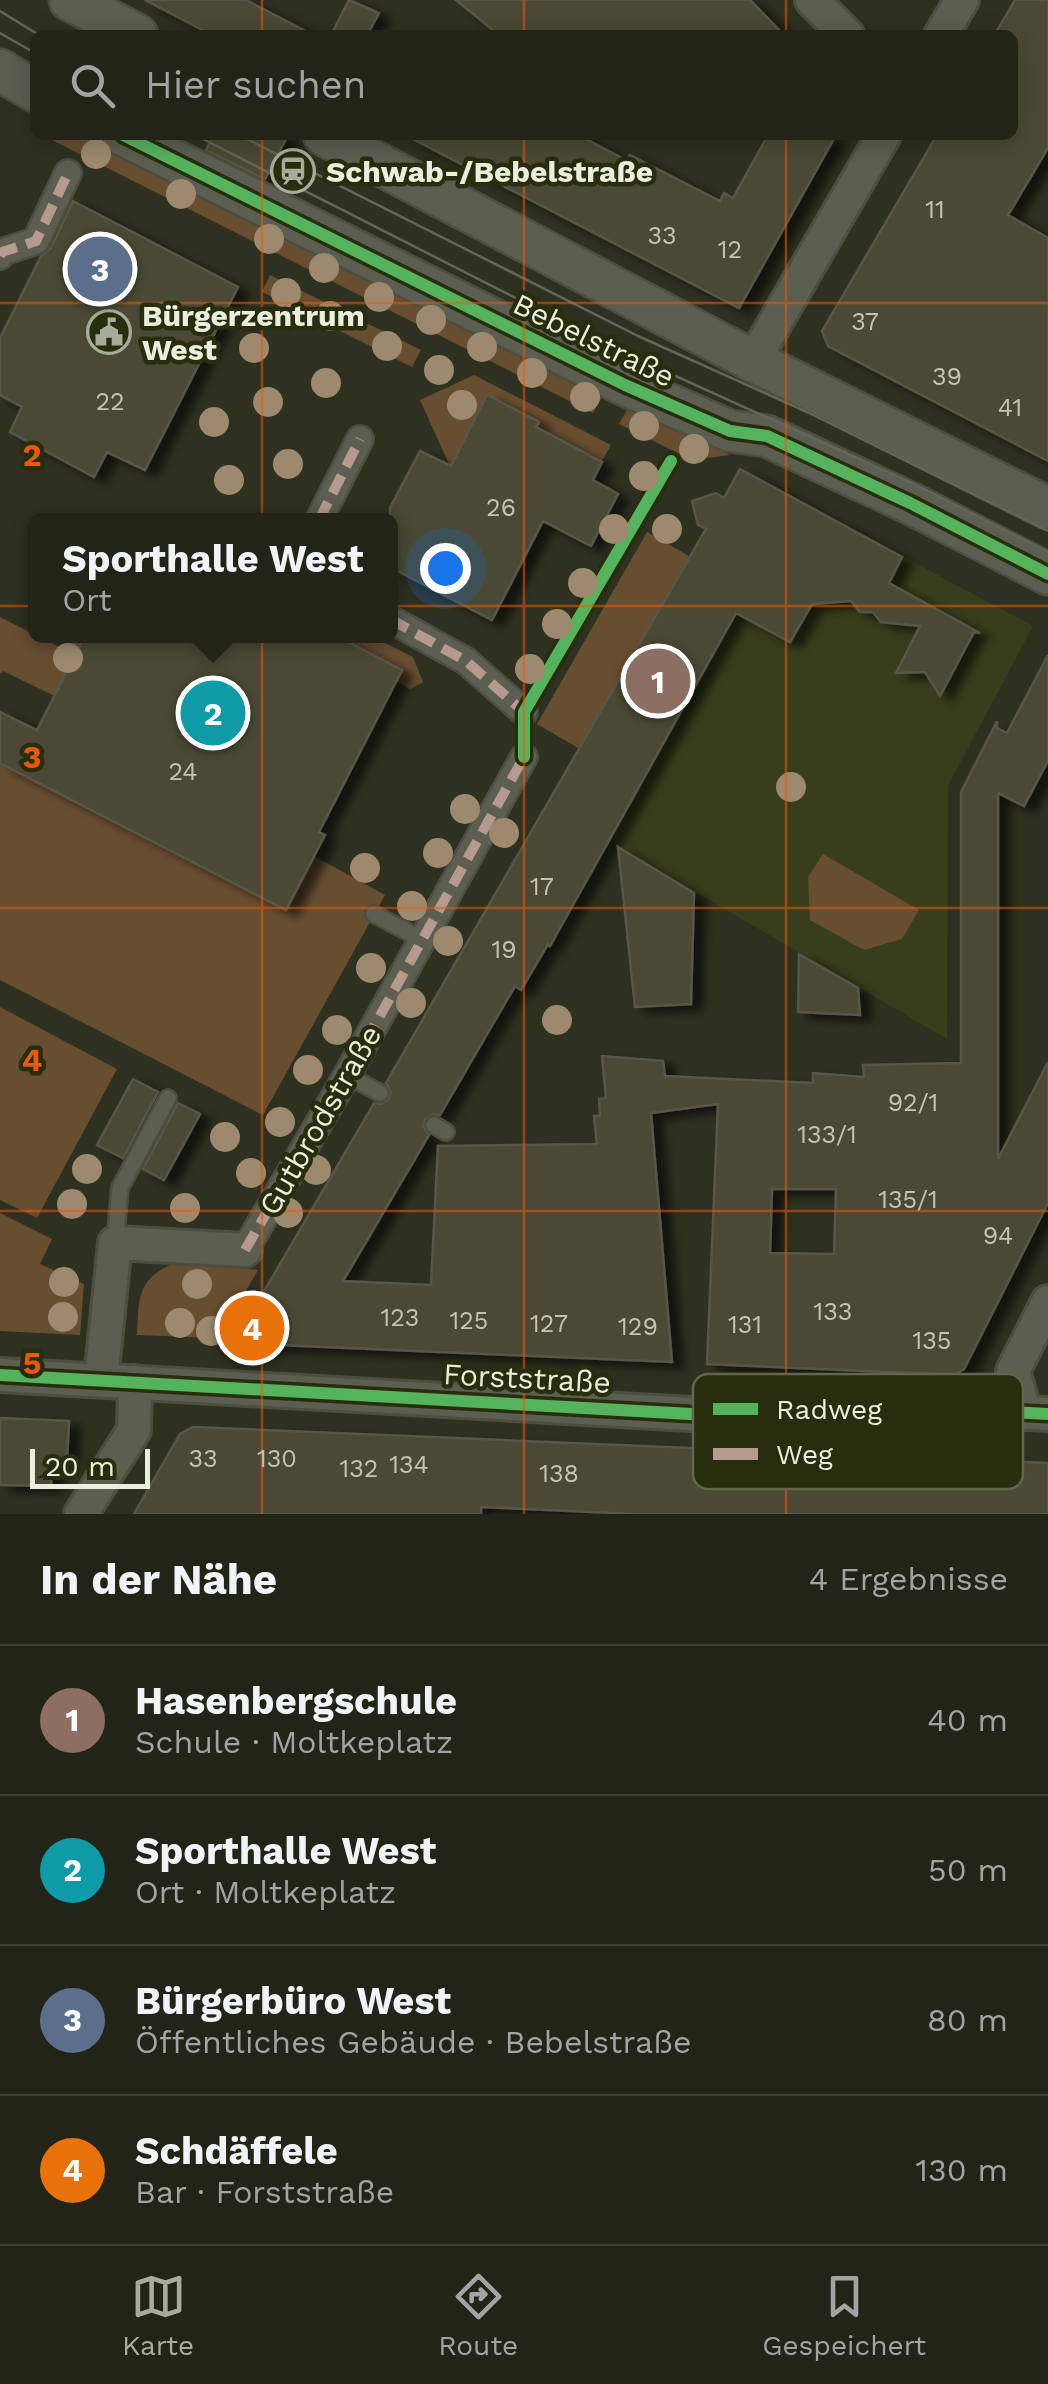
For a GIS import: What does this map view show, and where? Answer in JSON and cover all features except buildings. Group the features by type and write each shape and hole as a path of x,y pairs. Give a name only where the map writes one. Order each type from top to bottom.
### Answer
{"street":[{"path":"70,0 127,30"},
{"path":"812,0 842,30"},
{"path":"945,30 962,0"},
{"path":"0,70 30,87"},
{"name":"Bebelstraße","path":"133,140 625,385 730,431 767,436 1048,574"},
{"name":"Bebelstraße","path":"333,140 752,361 1048,508"},
{"path":"752,361 881,140"},
{"path":"0,256 36,241 68,173"},
{"path":"323,513 360,439"},
{"path":"398,623 466,661 524,712"},
{"name":"Gutbrodstraße","path":"115,1244 245,1250 524,757"},
{"path":"100,1380 115,1244"},
{"path":"1015,1374 1048,1302"},
{"name":"Forststraße","path":"0,1375 693,1414"},
{"path":"90,1508 134,1430 135,1382"},
{"path":"1023,1389 1037,1414"}],"lane":[{"path":"374,914 423,940"},
{"path":"347,1075 380,1093"},
{"path":"115,1244 120,1188 168,1098"}],"shaded area":[{"path":"52,140 99,140 603,395 593,413"},
{"path":"270,275 421,350 412,367 262,292"},
{"path":"474,375 611,445 602,461 536,427 539,422 488,395 464,473 449,464 420,400"},
{"path":"630,405 730,455 692,460 619,424"},
{"path":"740,469 1033,626 948,786 947,1039 547,805"},
{"path":"647,532 689,556 580,749 537,724"},
{"path":"0,617 28,631 28,643 51,643 63,649 66,643 102,643 71,704 3,671 0,674"},
{"path":"349,643 385,643 413,657 423,682 410,689 396,681 401,670"},
{"path":"0,763 286,909 314,856 385,895 263,1115 0,980"},
{"path":"823,854 919,910 902,939 864,950 810,920 808,877"},
{"path":"0,1007 117,1069 37,1218 0,1200"},
{"path":"0,1213 52,1239 40,1264 84,1284 80,1335 0,1331"},
{"path":"179,1261 258,1270 219,1338 137,1335 143,1289 155,1274"}],"tram line":[{"path":"0,11 31,30"},
{"path":"0,33 30,50"},
{"path":"205,140 616,349 914,484 1048,552"},
{"path":"249,140 638,336 807,412 1048,531"}],"marked path":[{"path":"0,256 36,241 68,173"},
{"path":"323,513 360,439"},
{"path":"398,623 466,661 524,712"},
{"path":"245,1250 524,757"}],"cycle path":[{"path":"133,140 625,385 730,431 767,436 1048,574"},
{"path":"524,757 524,712 671,461"},
{"path":"0,1375 693,1414"},
{"path":"1023,1413 1048,1414"}],"place":[{"name":"Schwab-/Bebelstraße","path":"293,171"},
{"name":"Bürgerbüro West","path":"100,269"},
{"name":"Bürgerzentrum West","path":"109,332"},
{"name":"Hasenbergschule","path":"658,681"},
{"name":"Sporthalle West","path":"213,713"},
{"name":"Schdäffele","path":"252,1328"}]}
